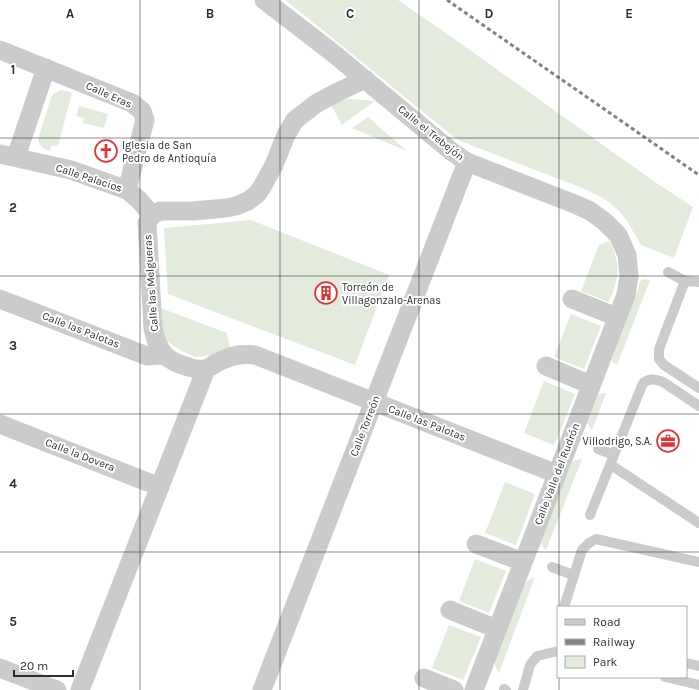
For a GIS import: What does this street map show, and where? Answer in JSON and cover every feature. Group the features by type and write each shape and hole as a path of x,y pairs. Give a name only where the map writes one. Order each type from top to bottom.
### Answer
{"street":[{"name":"Calle el Trebejón","path":"264,0 333,52 451,151 468,162 590,211 604,220 618,235 627,255"},
{"name":"Calle Eras","path":"0,50 132,103 142,111 145,120 126,190"},
{"name":"Calle Palacios","path":"46,68 8,155 71,170 126,190 139,200 152,215"},
{"path":"152,215 160,211 193,211 226,208 248,201 257,194 262,187 274,165 286,135 295,120 317,103 365,79"},
{"name":"Calle Torreón","path":"262,690 468,162"},
{"name":"Calle las Melgueras","path":"152,215 147,223 153,328 157,344 163,355"},
{"name":"Calle Valle del Rudrón","path":"474,690 626,295 629,276 627,255"},
{"name":"Calle las Palotas","path":"0,299 148,356 163,355"},
{"path":"572,299 617,317"},
{"name":"Calle las Palotas","path":"206,369 229,357 240,354 255,355 557,474"},
{"path":"80,690 206,369 191,368 163,355"},
{"path":"546,366 591,385"},
{"name":"Calle la Dovera","path":"0,424 160,487"},
{"path":"476,544 523,562"},
{"path":"450,610 497,629"},
{"path":"0,668 58,690"},
{"path":"424,678 454,690"}],"lane":[{"path":"668,272 685,281 699,282"},
{"path":"685,281 659,348 660,359 664,365 699,388"},
{"path":"590,515 643,383 647,380 657,379 699,406"},
{"path":"598,449 699,523"},
{"path":"564,606 582,550 596,539 699,562"},
{"path":"552,567 574,575"},
{"path":"523,690 530,665 537,656 557,651"},
{"path":"687,663 699,666"},
{"path":"669,678 699,685"}],"green space":[{"path":"285,0 398,0 652,180 693,207 674,258 641,245 627,221 619,211 601,197 580,187 460,141"},
{"path":"61,90 72,93 58,146 52,145 50,151 42,147 38,139 51,98 53,94"},
{"path":"349,99 375,101 342,125 331,105 339,100"},
{"path":"79,106 108,114 104,128 83,123 84,118 76,116"},
{"path":"368,117 407,151 352,128"},
{"path":"251,220 389,275 355,365 168,294 164,228"},
{"path":"609,241 616,258 618,272 609,302 581,291 599,245"},
{"path":"644,279 650,280 617,365 612,361 613,355 640,281"},
{"path":"163,309 227,333 230,350 214,355 195,357 180,350 165,340 155,310"},
{"path":"571,314 601,326 584,369 554,357"},
{"path":"544,381 575,394 557,439 553,445 524,433"},
{"path":"606,393 592,430 587,421 598,395"},
{"path":"582,459 546,550 542,546 541,541 572,462"},
{"path":"505,482 535,494 516,545 485,533"},
{"path":"475,559 506,571 489,613 459,601"},
{"path":"532,578 534,579 499,673 495,660 525,583"},
{"path":"449,625 481,637 463,680 432,668"}],"railway":[{"path":"447,0 699,175"}],"place":[{"name":"Iglesia de San Pedro de Antioquía","path":"106,151"},
{"name":"Torreón de Villagonzalo-Arenas","path":"326,293"},
{"name":"Villodrigo, S.A.","path":"668,441"}]}
